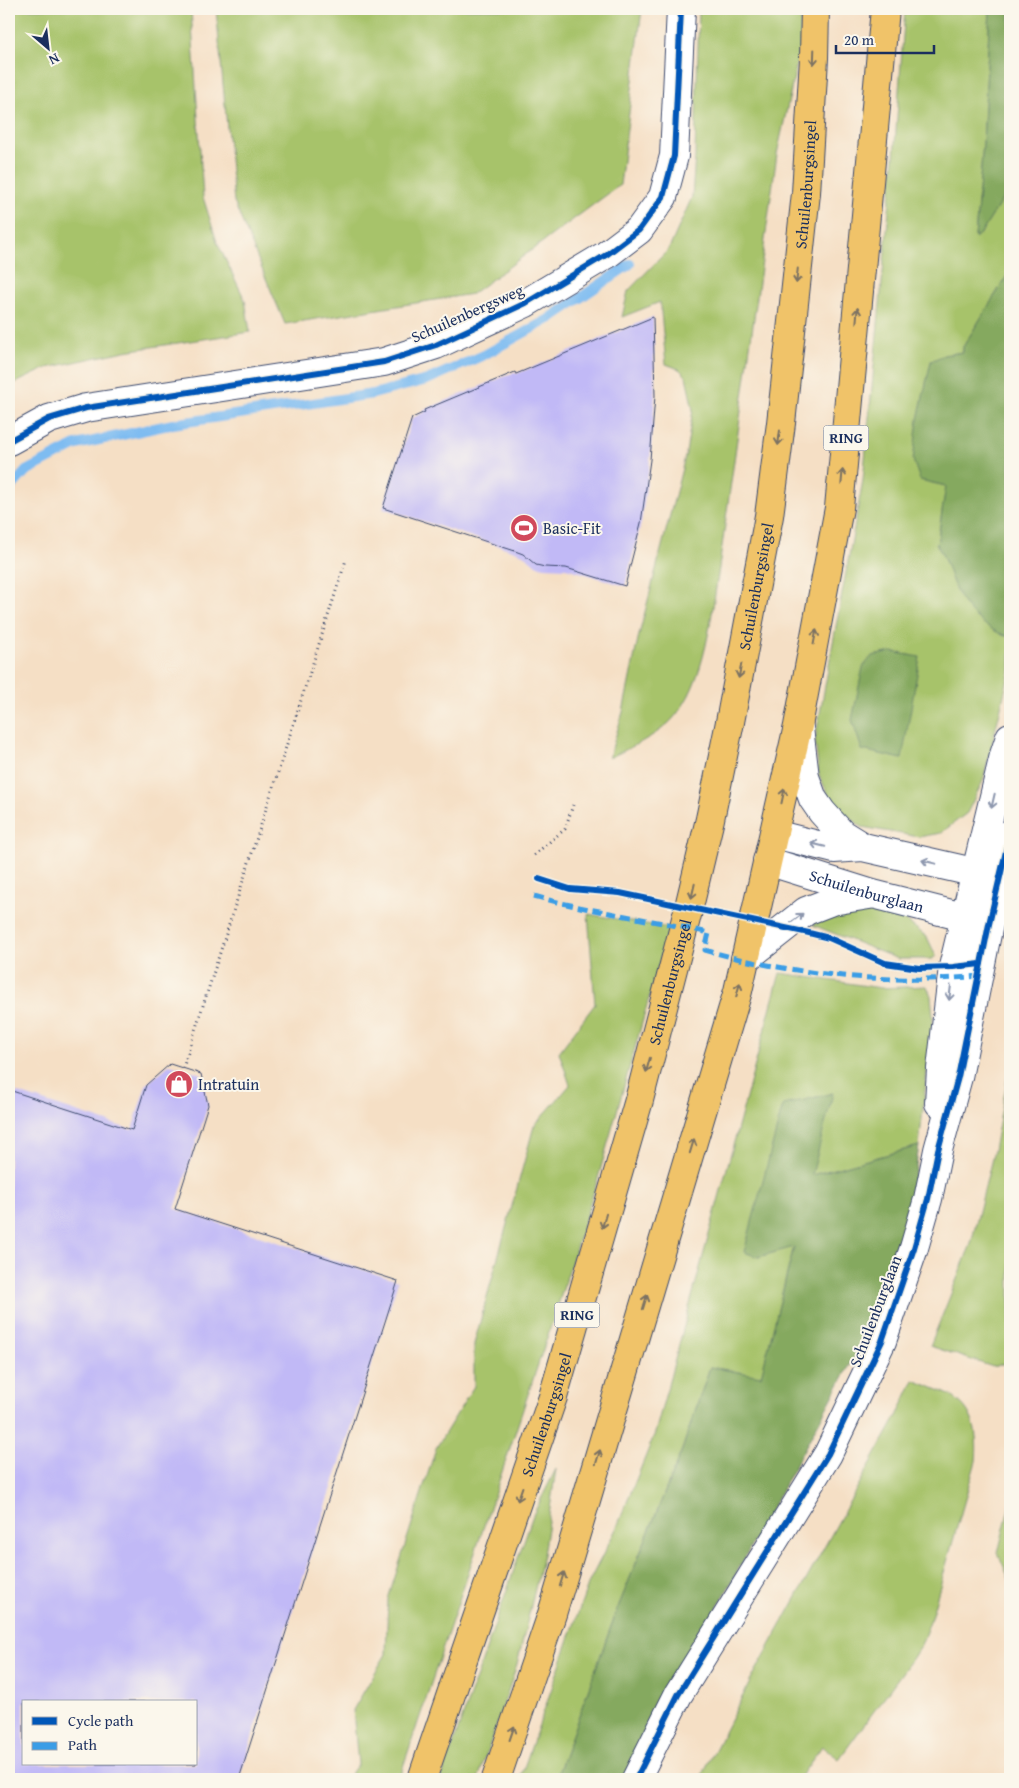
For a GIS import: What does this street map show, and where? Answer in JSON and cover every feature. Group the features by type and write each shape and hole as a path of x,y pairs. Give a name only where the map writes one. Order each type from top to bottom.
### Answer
{"main road":[{"name":"Schuilenburgsingel","path":"422,1779 553,1397 639,1100 690,907 710,819 769,516 806,193 815,9"},
{"name":"RING","path":"496,1779 552,1614 738,992 798,726 839,508 885,9"}],"street":[{"name":"Schuilenbergsweg","path":"9,441 48,419 86,408 384,362 436,345 526,303 606,255 639,230 663,197 674,156 681,9"},
{"name":"Schuilenburglaan","path":"798,726 805,777 813,799 842,834 863,847"},
{"name":"Schuilenburglaan","path":"636,1779 678,1695 828,1454 885,1332 923,1215 938,1150 958,1078 978,921 989,876 1004,755 1010,737"},
{"name":"Schuilenburglaan","path":"774,834 834,849 863,847 989,876"},
{"name":"Schuilenburglaan","path":"989,876 1010,834"},
{"name":"Schuilenburglaan","path":"767,860 873,894 978,921"},
{"path":"745,959 806,911 832,901 873,894"}],"path":[{"path":"183,1068 346,560"},
{"path":"534,855 565,829 573,806"}],"green space":[{"path":"9,9 191,9 203,197 217,242 245,300 250,332 125,351 47,368 9,386"},
{"path":"216,9 642,9 620,185 472,294 285,324 234,202"},
{"path":"699,9 801,9 800,49 777,154 718,575 703,657 688,697 677,714 657,733 609,758 623,712 638,639 686,453 693,410 686,376 679,369 666,364 660,302 622,317 628,291 669,249 692,197"},
{"path":"905,9 935,9 937,11 945,9 990,9 983,144 975,237 982,232 1010,187 1010,271 963,347 963,352 944,355 920,480 946,486 937,545 1002,635 1010,637 1010,670 983,781 967,813 941,833 919,837 862,827 833,805 819,775 815,740 863,480 894,158"},
{"path":"990,9 1010,9 1010,187 982,232 975,238 983,144"},
{"path":"1010,271 1010,637 988,627 974,616 959,596 937,545 946,486 920,480 913,460 918,419 931,361 944,355 963,352 963,347"},
{"path":"892,652 920,657 902,759 862,750 852,720 863,667 872,656"},
{"path":"849,908 905,920 927,937 936,956 932,959 898,959 813,925 819,920"},
{"path":"588,914 669,928 598,1178 559,1302 399,1779 347,1779 358,1764 353,1710 386,1654 388,1599 436,1448 474,1386 474,1344 534,1126 570,1085 559,1052 595,1004"},
{"path":"780,973 881,988 927,986 931,996 933,1016 919,1146 812,1175 758,1257 794,1246 761,1377 710,1367 682,1450 617,1610 556,1779 520,1779 589,1582 617,1527 655,1433"},
{"path":"1010,1064 1010,1354 1005,1363 993,1367 930,1346 971,1244 994,1150"},
{"path":"833,1093 812,1175 919,1146 909,1212 862,1343 714,1614 663,1701 655,1709 625,1779 556,1779 617,1610 682,1450 710,1367 761,1376 794,1247 758,1257 744,1252 783,1105"},
{"path":"914,1380 948,1394 963,1406 972,1420 977,1444 976,1461 930,1621 921,1645 839,1759 822,1746 799,1779 700,1779 752,1678 898,1414"},
{"path":"556,1469 543,1555 517,1665 478,1779 441,1779 533,1515"},
{"path":"1010,1504 1010,1581 998,1553"}],"building":[{"path":"653,317 655,396 650,460 641,523 625,586 566,568 536,565 523,554 515,551 383,508 412,418 425,412 424,410"},
{"path":"170,1064 201,1074 208,1105 175,1209 398,1281 239,1779 9,1779 9,1090 132,1130 146,1085"}],"waterway":[{"path":"9,490 26,471 76,445 173,424 373,394 427,380 484,355 549,319 630,264"}],"marked path":[{"path":"534,896 578,907 709,933 705,950 772,966 806,972 876,978 910,979 979,976"}],"cycle path":[{"path":"9,441 49,419 86,408 384,362 436,345 526,303 606,255 639,230 663,197 674,156 681,9"},
{"path":"636,1779 678,1695 828,1454 882,1341 914,1248 928,1199 938,1150 958,1077 989,924 1010,834"},
{"path":"539,879 570,889 620,893 809,933 829,938 885,963 919,968 981,964"}],"place":[{"name":"Basic-Fit","path":"524,528"},
{"name":"Intratuin","path":"179,1084"}]}
